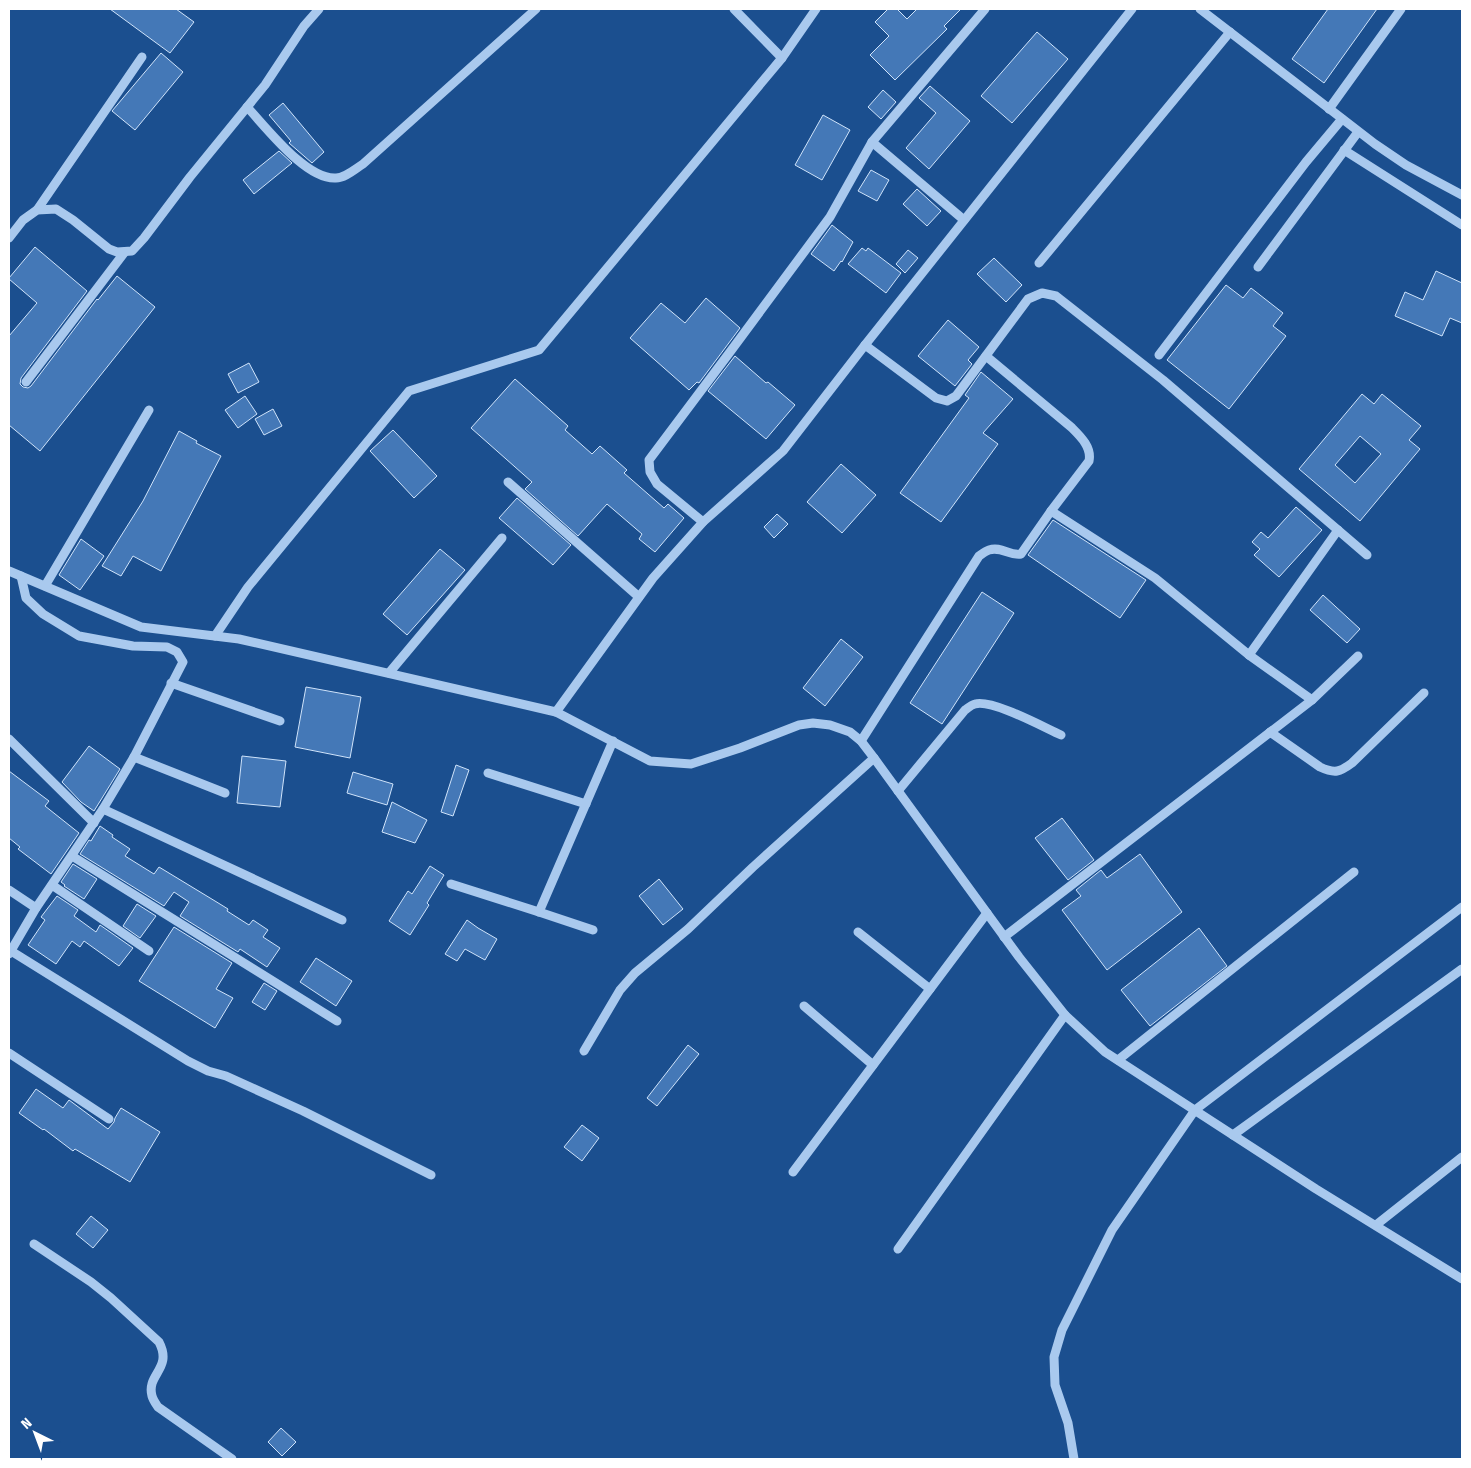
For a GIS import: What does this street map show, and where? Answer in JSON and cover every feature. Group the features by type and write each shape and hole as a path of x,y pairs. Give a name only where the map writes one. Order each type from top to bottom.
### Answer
{"street":[{"path":"37,210 56,209 109,249 124,253 132,252 266,85 304,26 319,9"},
{"path":"247,107 304,166 321,176 336,178 347,174 363,164 536,9"},
{"path":"734,9 782,58"},
{"path":"215,636 248,587 409,391 539,350 782,58 816,9"},
{"path":"703,522 658,484 650,472 649,460 830,216 872,142 985,9"},
{"path":"556,712 653,578 703,522 783,451 1132,9"},
{"path":"1329,109 1401,9"},
{"path":"1204,10 1358,132 1406,165 1462,195"},
{"path":"1039,263 1230,32"},
{"path":"9,238 23,220 37,210 142,57"},
{"path":"1159,355 1306,162 1342,119"},
{"path":"1258,267 1358,132"},
{"path":"872,142 964,220"},
{"path":"1344,150 1462,225"},
{"path":"26,382 124,253"},
{"path":"865,345 936,398 946,401 956,396 1028,299 1042,293 1056,296 1163,380 1367,555"},
{"path":"861,741 979,556 990,549 1002,550 1015,555 1021,554 1089,461 1089,450 1082,438 1072,427 986,356"},
{"path":"45,586 149,410"},
{"path":"508,482 640,597"},
{"path":"1052,511 1155,578 1249,655 1312,700"},
{"path":"1249,655 1338,530"},
{"path":"389,674 502,538"},
{"path":"9,571 141,627 239,639 556,712 650,760 691,764 740,748 798,725 813,723 830,725 850,732 861,741 874,758 1004,937 1065,1015 1105,1052 1316,1189 1462,1279"},
{"path":"21,576 26,598 43,614 79,636 133,646 167,646 177,652 182,662 134,757 94,823 36,908 10,952 188,1061 303,1111 430,1175"},
{"path":"1004,937 1312,700 1358,656"},
{"path":"171,683 280,721"},
{"path":"1270,732 1320,767 1337,772 1352,763 1424,694"},
{"path":"898,791 964,710 974,704 986,703 998,707 1061,735"},
{"path":"9,739 94,823"},
{"path":"539,912 613,741"},
{"path":"134,757 225,793"},
{"path":"584,1051 620,990 635,974 688,929 753,867 874,758"},
{"path":"488,773 586,804"},
{"path":"102,809 342,920"},
{"path":"72,856 337,1021"},
{"path":"1118,1060 1354,872"},
{"path":"451,884 593,930"},
{"path":"52,885 149,951"},
{"path":"9,890 36,908"},
{"path":"1074,1459 1068,1423 1055,1385 1054,1357 1062,1330 1112,1230 1195,1110 1462,908"},
{"path":"793,1172 987,913"},
{"path":"858,932 930,989"},
{"path":"1233,1135 1462,970"},
{"path":"804,1006 873,1065"},
{"path":"898,1249 1065,1015"},
{"path":"9,1053 109,1119"},
{"path":"1376,1225 1462,1157"},
{"path":"34,1244 112,1298 159,1342 164,1351 163,1361 152,1382 152,1396 158,1407 232,1459"}],"building":[{"path":"110,9 176,9 194,22 170,53"},
{"path":"888,9 897,9 907,19 917,9 961,9 944,26 947,29 895,80 870,55 889,36 875,22"},
{"path":"1328,9 1377,9 1324,83 1292,59"},
{"path":"1037,32 1068,59 1012,123 981,96"},
{"path":"161,53 183,72 135,130 112,111"},
{"path":"930,86 970,121 929,169 906,148 936,113 919,98"},
{"path":"883,90 896,102 881,119 868,107"},
{"path":"283,103 324,152 312,163 289,143 291,141 269,115"},
{"path":"823,115 850,130 822,180 795,165"},
{"path":"279,151 292,163 254,194 243,180"},
{"path":"871,170 889,180 877,201 858,191"},
{"path":"917,189 941,211 927,226 903,204"},
{"path":"832,225 853,242 842,262 834,271 811,254"},
{"path":"35,247 87,291 21,378 20,384 23,387 28,388 31,386 97,299 117,276 155,307 40,451 9,425 9,336 37,303 9,278"},
{"path":"862,248 866,251 868,248 901,273 886,293 848,264"},
{"path":"908,250 918,258 905,273 896,264"},
{"path":"994,258 1022,285 1006,302 977,274"},
{"path":"1436,271 1462,283 1462,323 1450,318 1442,336 1395,316 1405,292 1423,300"},
{"path":"1226,285 1243,298 1251,288 1283,313 1273,326 1286,336 1229,409 1167,360"},
{"path":"706,298 740,328 699,383 697,382 689,390 630,338 661,303 685,323"},
{"path":"948,320 979,347 968,360 972,364 955,386 918,356"},
{"path":"735,356 795,405 766,439 708,391"},
{"path":"249,363 259,382 238,393 228,374"},
{"path":"981,372 1013,399 983,433 998,444 941,522 900,493 969,398 965,395"},
{"path":"515,379 568,426 565,430 592,454 600,446 627,470 624,473 664,508 668,504 684,518 655,552 639,539 642,534 607,504 578,536 525,489 532,482 471,428"},
{"path":"1362,394 1374,404 1382,394 1421,426 1409,440 1420,449 1360,521 1299,469","holes":["1360,436 1381,454 1355,483 1335,465"]},
{"path":"245,396 257,414 238,428 225,410"},
{"path":"273,409 282,426 264,435 255,419"},
{"path":"393,430 437,476 414,498 370,451"},
{"path":"179,431 197,441 196,443 221,456 161,571 133,556 121,576 102,566 143,501"},
{"path":"841,464 876,495 842,533 807,502"},
{"path":"517,498 571,545 553,565 499,518"},
{"path":"1296,507 1322,530 1279,577 1254,555 1260,549 1252,542 1261,532 1268,538"},
{"path":"777,514 788,524 774,538 764,527"},
{"path":"1053,520 1146,580 1120,618 1028,555"},
{"path":"81,539 104,556 80,590 59,575"},
{"path":"440,549 465,570 407,635 383,614"},
{"path":"982,592 1014,613 942,724 910,703"},
{"path":"1323,595 1360,629 1347,643 1310,610"},
{"path":"841,639 863,657 825,706 803,688"},
{"path":"306,687 361,697 350,758 295,747"},
{"path":"89,746 120,769 94,811 81,802 62,782"},
{"path":"242,756 286,761 280,807 237,803"},
{"path":"456,765 469,770 453,816 441,812"},
{"path":"9,771 49,801 45,806 79,833 51,874 18,849 20,847 9,838"},
{"path":"353,772 393,784 387,805 347,793"},
{"path":"392,802 427,820 415,843 382,832"},
{"path":"1062,818 1094,860 1068,880 1035,838"},
{"path":"100,826 130,849 125,856 154,874 159,867 228,909 227,911 249,925 253,920 268,930 263,937 280,948 267,967 240,949 238,952 180,916 189,902 174,892 164,906 80,854"},
{"path":"1140,854 1182,912 1107,970 1062,910 1081,896 1076,890 1101,870 1107,878"},
{"path":"73,864 97,879 84,899 61,882"},
{"path":"430,866 444,875 427,903 429,905 410,935 389,921 408,891 412,894"},
{"path":"659,879 683,909 663,925 639,896"},
{"path":"57,896 78,910 74,916 96,932 100,925 133,948 119,966 84,941 80,947 72,941 56,964 28,945 45,920 41,917"},
{"path":"137,904 156,916 140,938 123,926"},
{"path":"467,920 497,939 485,960 465,949 457,961 445,954"},
{"path":"174,927 232,963 216,989 233,998 215,1028 139,981"},
{"path":"1199,928 1227,966 1150,1026 1121,990"},
{"path":"316,958 352,981 336,1006 300,982"},
{"path":"264,983 277,991 265,1010 252,1002"},
{"path":"688,1045 699,1054 657,1106 647,1098"},
{"path":"36,1089 63,1108 69,1100 108,1129 121,1108 160,1132 130,1182 75,1149 73,1151 19,1113"},
{"path":"582,1125 599,1138 582,1161 564,1147"},
{"path":"91,1216 108,1230 93,1248 76,1234"},
{"path":"281,1428 296,1442 282,1456 268,1442"}]}
